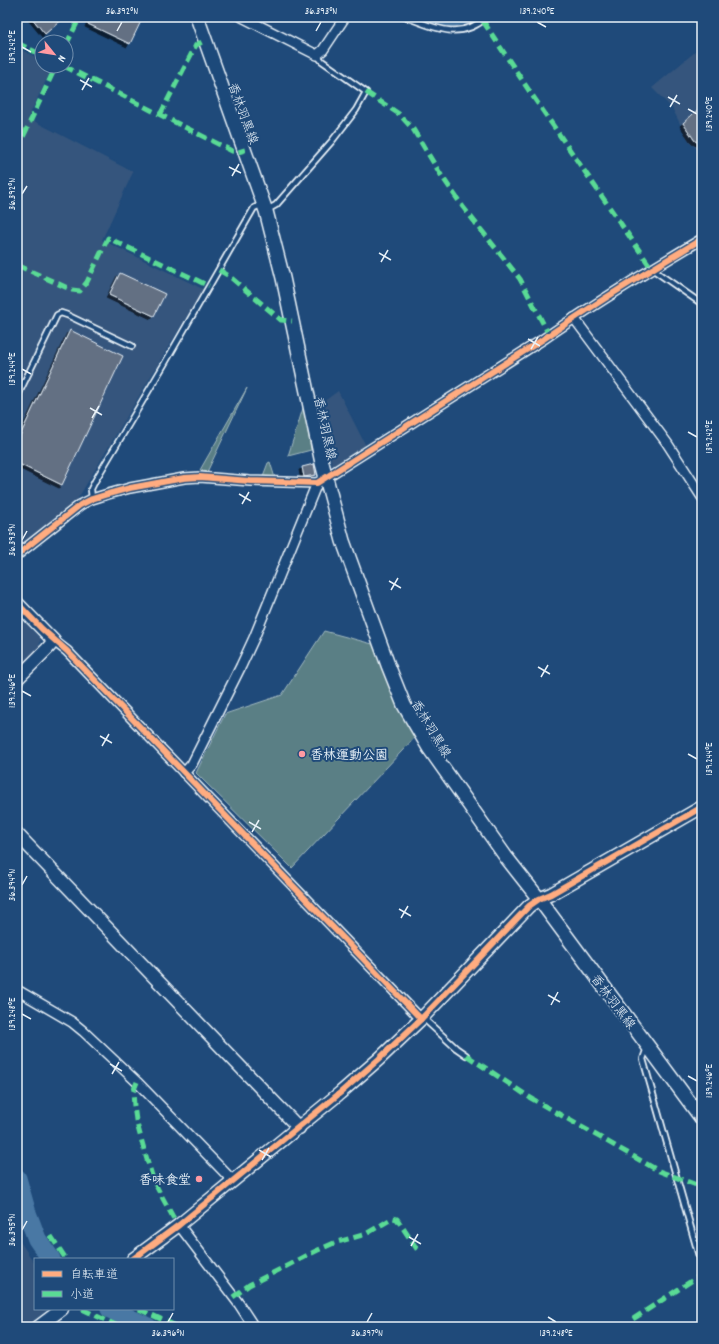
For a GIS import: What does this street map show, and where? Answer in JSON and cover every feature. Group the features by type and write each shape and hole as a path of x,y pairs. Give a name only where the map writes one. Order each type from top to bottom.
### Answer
{"main road":[{"name":"香林羽黒線","path":"197,17 265,207 283,278 321,481 388,665 404,704 429,748 506,857 702,1118"}],"street":[{"path":"242,17 317,55 323,50 345,17"},
{"path":"17,555 80,505 92,499 130,488 195,477 250,481 321,481 652,268 702,240"},
{"path":"574,318 667,443 702,497"},
{"path":"184,773 192,764 244,659 321,481"},
{"path":"17,603 72,657 422,1018"},
{"path":"17,679 47,650 54,641"},
{"path":"134,1258 179,1225 299,1128 379,1059 422,1018 519,916 539,899 551,894 702,807"},
{"path":"17,834 299,1128"},
{"path":"17,990 72,1022 83,1031 137,1082 233,1181"},
{"path":"179,1225 239,1304 254,1327"},
{"path":"38,1327 61,1310"}],"lane":[{"path":"406,17 438,29 451,31 476,26 487,17"},
{"path":"92,499 92,489 95,481 254,208 276,205 332,141 356,110 366,92 322,61 317,55"},
{"path":"652,268 702,304"},
{"path":"17,397 57,315 62,313 67,315 132,346"},
{"path":"422,1018 466,1055"},
{"path":"648,1046 643,1058 702,1267"}],"shaded area":[{"path":"702,46 702,153 690,143 672,108 652,88"},
{"path":"17,48 34,56 34,74 49,74 28,118 133,172 102,240 203,289 77,500 17,550"},
{"path":"338,391 366,446 335,467 332,465 319,405"},
{"path":"17,614 41,639 39,647 17,669"},
{"path":"17,1237 34,1262 34,1310 47,1310 26,1327 17,1327"}],"green space":[{"path":"247,388 207,472 200,470"},
{"path":"304,405 311,450 288,456"},
{"path":"270,462 275,478 263,476 268,463"},
{"name":"香林運動公園","path":"324,631 376,645 417,735 292,868 196,773 225,714 282,695"}],"building":[{"path":"31,17 65,17 45,34"},
{"path":"91,17 143,17 130,44 88,24"},
{"path":"702,106 702,144 695,141 683,123"},
{"path":"120,273 165,294 154,316 109,295"},
{"path":"70,330 123,356 62,485 17,463 17,442"},
{"path":"314,464 316,475 304,477 302,467"}],"waterway":[{"path":"428,17 449,22 470,17"},
{"path":"17,1178 27,1213 37,1239 50,1258"},
{"path":"112,1310 148,1327"}],"marked path":[{"path":"72,34 80,17"},
{"path":"483,21 652,269"},
{"path":"160,115 196,45 206,40"},
{"path":"17,43 34,51"},
{"path":"74,71 232,151 238,152 245,150"},
{"path":"17,150 52,74"},
{"path":"366,92 399,114 413,129 441,175 463,207 520,279 547,331"},
{"path":"17,265 72,290 80,291 87,282 108,238 209,286"},
{"path":"219,270 229,276 281,320 292,321"},
{"path":"466,1055 529,1097 659,1171 702,1187"},
{"path":"137,1082 133,1092 134,1106 136,1120 145,1153 154,1182 179,1225"},
{"path":"233,1297 249,1285 318,1250 334,1243 366,1234 393,1218 397,1219 419,1252"},
{"path":"51,1236 65,1258"},
{"path":"633,1319 702,1274"},
{"path":"84,1310 120,1327"},
{"path":"141,1310 178,1327"}],"cycle path":[{"path":"17,555 80,505 92,499 130,488 184,478 200,477 250,481 317,483 601,301 702,239"},
{"path":"17,603 42,629 67,651 421,1019"},
{"path":"134,1258 179,1225 340,1093 379,1059 421,1019 529,906 702,807"}],"place":[{"name":"香林運動公園","path":"302,754"},
{"name":"香味食堂","path":"199,1179"}]}
